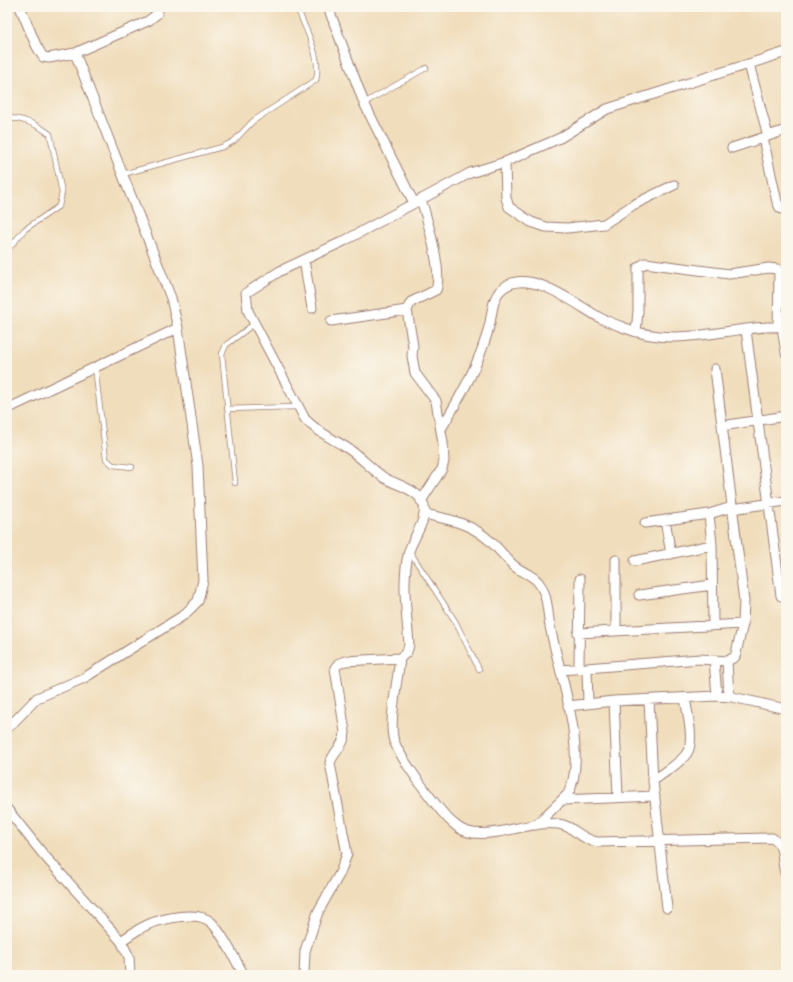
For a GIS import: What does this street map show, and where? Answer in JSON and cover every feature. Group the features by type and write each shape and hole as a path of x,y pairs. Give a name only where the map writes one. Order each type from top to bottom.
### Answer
{"street":[{"path":"20,7 36,45 43,57 49,58 75,53 148,21 157,14 159,7"},
{"path":"328,7 364,103 418,201 433,240 437,286 432,293 411,302 407,310 413,346 412,356 415,373 436,401 441,429 444,461 435,480 421,501"},
{"path":"786,52 607,109 560,138 505,162 470,173 304,260 280,271 246,292 248,311 305,420 311,426 349,449 384,477 413,492 424,505 424,514 409,551 406,565 408,645 406,652 400,658 392,723 393,739 399,752 442,813 454,824 471,833 483,834 549,824 565,825 582,837 593,842 772,838 777,840 782,850 786,875"},
{"path":"7,729 37,698 84,678 184,615 198,601 203,580 198,466 178,328 171,298 75,53"},
{"path":"748,64 765,137 777,202 780,208 786,211"},
{"path":"732,148 786,130"},
{"path":"505,162 506,198 509,207 531,222 546,227 567,228 604,224 623,213 633,205 674,185"},
{"path":"304,260 312,308"},
{"path":"636,332 638,311 638,268 645,263 729,274 769,268 777,269 779,271 782,292 782,327 786,353"},
{"path":"441,429 464,390 473,370 487,334 495,300 500,290 509,284 521,281 540,285 603,319 636,332 657,337 684,337 782,327"},
{"path":"331,321 407,310"},
{"path":"7,408 95,365 178,328"},
{"path":"746,330 769,503 782,568 781,596"},
{"path":"561,670 700,659 727,661 735,657 743,624 744,601 715,369"},
{"path":"722,426 786,416"},
{"path":"645,522 708,514 732,508 786,501"},
{"path":"424,514 451,519 468,525 489,540 514,565 536,580 544,595 568,706 575,750 574,780 568,794 536,825"},
{"path":"708,514 712,545 713,625"},
{"path":"665,520 671,554"},
{"path":"635,561 712,545"},
{"path":"616,560 616,631"},
{"path":"580,579 578,633 588,704"},
{"path":"639,595 712,585"},
{"path":"578,633 743,624"},
{"path":"304,975 305,951 318,912 340,873 347,854 330,763 336,751 344,742 345,732 335,668 338,664 345,661 400,658"},
{"path":"714,660 717,696"},
{"path":"727,661 730,696"},
{"path":"568,706 614,701 730,696 749,702 786,709"},
{"path":"653,781 681,760 689,750 690,739 685,698"},
{"path":"649,700 653,781 667,908"},
{"path":"614,701 618,797"},
{"path":"562,800 655,796"},
{"path":"7,809 43,854 122,941 129,958 130,975"},
{"path":"122,941 137,930 154,922 200,916 213,924 244,975"}],"lane":[{"path":"123,174 222,147 234,142 253,121 316,80 318,67 317,62 297,7"},
{"path":"364,103 426,68"},
{"path":"7,118 20,120 39,126 50,134 62,193 58,206 24,230 12,246 7,249"},
{"path":"235,483 221,360 223,349 226,345 255,324"},
{"path":"95,365 106,459 113,465 132,467"},
{"path":"227,409 297,407"},
{"path":"409,551 454,621 479,669"}]}
